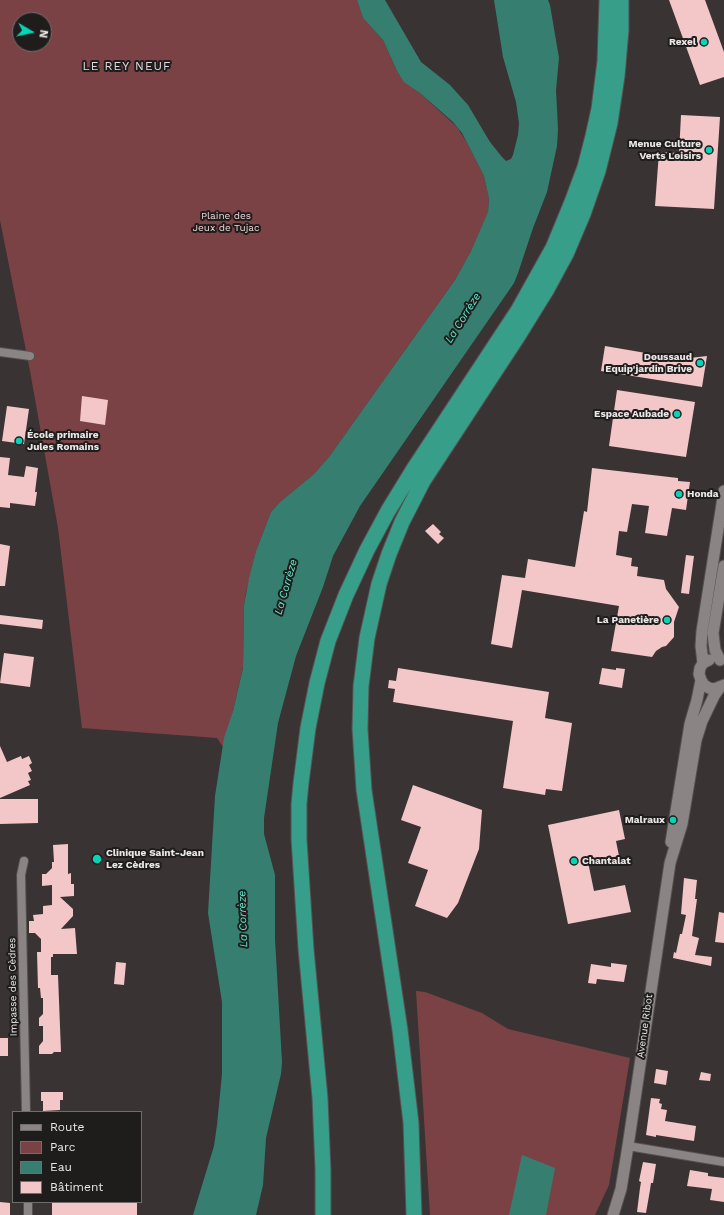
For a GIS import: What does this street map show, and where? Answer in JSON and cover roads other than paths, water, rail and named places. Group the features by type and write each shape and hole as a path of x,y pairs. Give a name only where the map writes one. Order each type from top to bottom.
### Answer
{"highway":[{"path":"322,1215 323,1170 320,1098 306,949 298,839 301,783 308,728 317,682 328,642 338,615 356,571 367,550 388,512 416,467 519,309 554,248 584,167 599,108 605,62 607,0"},
{"path":"415,1213 412,1123 400,1030 364,790 360,729 361,686 367,638 379,584 389,554 412,502 423,481 547,289 566,254 583,214 598,170 610,123 617,76 621,30 621,0"}],"street":[{"path":"0,352 30,356"},
{"name":"Avenue Ribot","path":"614,1215 621,1189 628,1146 670,863 670,847 689,731 701,680 699,674 700,668 704,663 701,646 702,631 724,491"},
{"path":"722,661 715,650 712,633 724,566"},
{"path":"704,663 708,660 714,659 722,661"},
{"path":"701,680 709,688 714,689 722,686"},
{"name":"Avenue Ribot","path":"670,863 682,824 696,740 702,721 714,696 722,686"},
{"name":"Impasse des Cèdres","path":"24,862 21,875 26,1111"},
{"path":"628,1146 724,1162"},
{"name":"Avenue Ribot","path":"606,1215 621,1189"},
{"name":"Avenue Ribot","path":"621,1189 621,1215"},
{"path":"28,1203 28,1215"}],"water":[{"name":"La Corrèze","path":"357,0 385,0 421,62 450,85 468,105 490,142 506,161 511,159 513,155 518,135 519,123 516,102 503,57 494,0 548,0 559,58 556,90 558,129 557,146 547,192 514,283 360,506 333,556 323,587 296,656 278,723 264,818 264,834 275,875 275,939 282,1062 281,1074 266,1138 263,1185 256,1215 193,1215 214,1146 222,1074 222,1002 208,913 215,796 224,738 233,711 243,668 244,605 256,551 271,512 280,502 314,474 329,457 455,280 471,251 488,212 489,199 484,176 462,133 453,122 420,93 404,82 397,71 383,40 363,18"},
{"path":"522,1155 555,1168 546,1215 509,1215"}],"place":[{"name":"Rexel","path":"704,42"},
{"name":"Menue Culture Verts Loisirs","path":"709,150"},
{"name":"Doussaud Equip'jardin Brive","path":"700,363"},
{"name":"Espace Aubade","path":"677,414"},
{"name":"École primaire Jules Romains","path":"19,441"},
{"name":"Honda","path":"679,494"},
{"name":"La Panetière","path":"667,620"},
{"name":"Malraux","path":"673,820"},
{"name":"Clinique Saint-Jean Lez Cèdres","path":"97,859"},
{"name":"Chantalat","path":"574,861"}],"district":[{"name":"LE REY NEUF","path":"127,66"}],"park label":[{"name":"Plaine des Jeux de Tujac","path":"226,222"}]}
